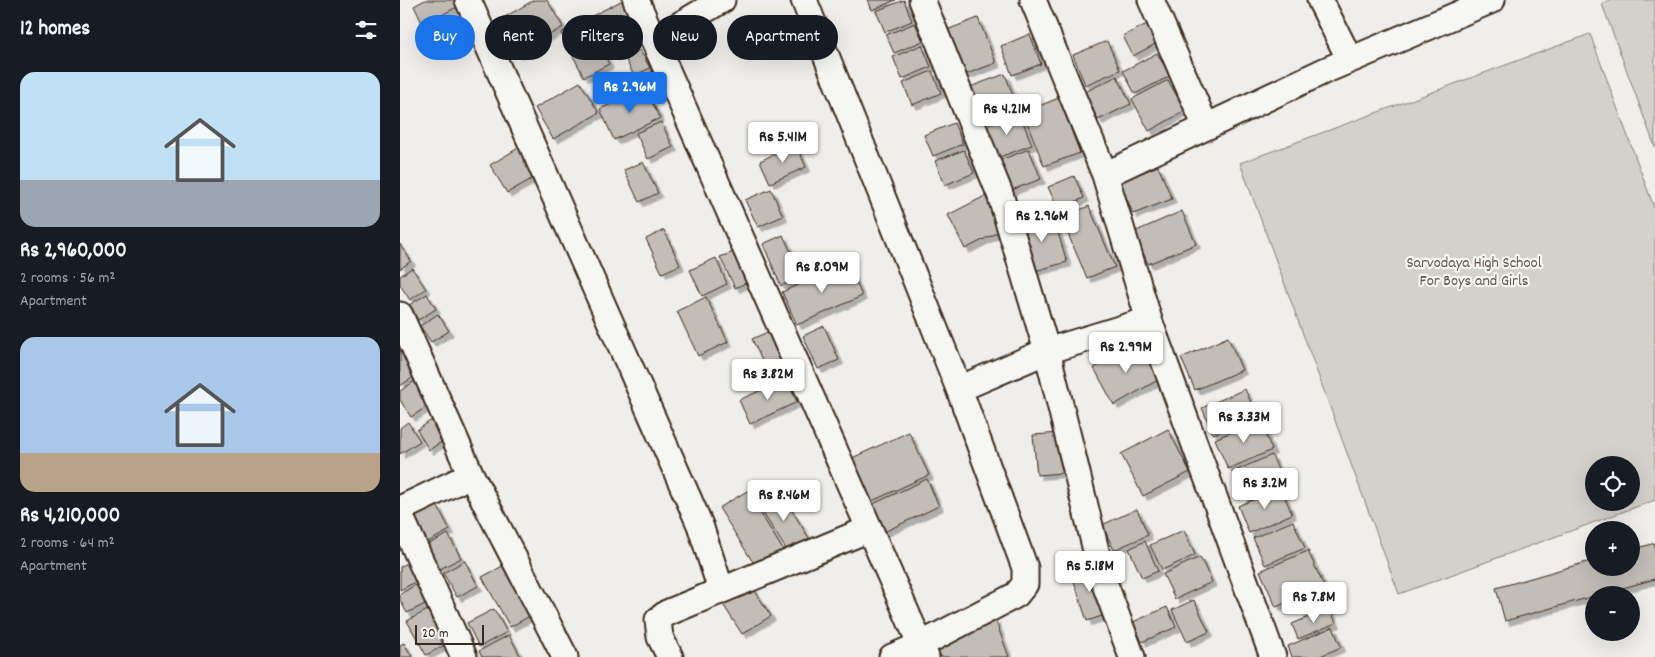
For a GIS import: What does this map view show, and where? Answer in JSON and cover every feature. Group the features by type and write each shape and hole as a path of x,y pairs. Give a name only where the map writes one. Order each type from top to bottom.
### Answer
{"street":[{"path":"468,0 700,525 721,590"},
{"path":"636,0 653,38"},
{"path":"696,15 722,0"},
{"path":"804,0 959,389 1025,568 1025,584 1016,595 923,651 892,657"},
{"path":"922,0 1000,194 1048,351 1098,562 1132,657"},
{"path":"1033,0 1105,175 1149,320 1273,657"},
{"path":"1151,0 1206,127"},
{"path":"1320,0 1350,60"},
{"path":"1105,175 1350,60 1488,1"},
{"path":"663,60 923,651"},
{"path":"400,316 471,475 565,657"},
{"path":"959,389 1048,351 1149,320"},
{"path":"400,510 471,475"},
{"path":"400,515 464,657"},
{"path":"670,657 660,637 658,620 667,613 869,529"}],"green space":[{"path":"1610,0 1655,0 1655,147 1602,4"},
{"name":"Sarvodaya High School For Boys and Girls","path":"1590,34 1655,210 1655,500 1640,506 1640,456 1585,456 1585,511 1625,511 1598,521 1585,521 1585,526 1399,594 1240,163"}],"building":[{"path":"425,0 470,0 442,15 418,15 414,6"},
{"path":"534,0 547,0 562,28 552,33 552,15 508,15"},
{"path":"625,0 633,15 594,15"},
{"path":"868,0 896,0 872,10"},
{"path":"904,0 912,21 885,32 876,11"},
{"path":"978,18 996,63 961,76 944,31"},
{"path":"915,23 923,41 894,53 886,35"},
{"path":"1149,23 1159,42 1133,56 1123,36"},
{"path":"1030,34 1041,64 1012,75 1001,46"},
{"path":"1107,41 1120,70 1085,85 1073,55"},
{"path":"922,45 931,67 902,79 893,57"},
{"path":"1157,53 1170,76 1135,94 1123,71"},
{"path":"643,55 650,68 634,76 626,60 643,60"},
{"path":"575,60 607,60 609,64 584,77"},
{"path":"932,71 941,93 912,105 903,83"},
{"path":"1005,74 1018,109 980,123 967,88"},
{"path":"1117,76 1131,104 1098,120 1085,92"},
{"path":"1168,80 1185,111 1149,131 1132,99"},
{"path":"580,82 599,113 553,139 535,108"},
{"path":"645,88 660,118 614,140 600,109"},
{"path":"1059,98 1080,153 1044,166 1023,112"},
{"path":"1020,114 1032,145 994,159 982,128"},
{"path":"661,122 673,147 648,159 636,133"},
{"path":"954,123 963,144 933,156 924,135"},
{"path":"525,144 542,173 507,193 490,165"},
{"path":"796,144 806,167 770,183 760,161"},
{"path":"1029,149 1041,179 1009,191 998,161"},
{"path":"964,150 974,173 945,185 935,161"},
{"path":"643,162 658,193 639,202 624,170"},
{"path":"1158,166 1172,199 1133,214 1120,182"},
{"path":"1074,176 1084,198 1058,209 1048,187"},
{"path":"771,189 783,216 758,227 745,200"},
{"path":"985,196 1002,230 965,249 948,215"},
{"path":"1089,206 1115,267 1087,278 1061,218"},
{"path":"1182,211 1196,244 1148,264 1134,232"},
{"path":"1052,213 1067,262 1031,272 1017,223"},
{"path":"664,230 680,265 662,273 646,239"},
{"path":"783,235 802,276 781,286 763,244"},
{"path":"400,244 411,261 400,269"},
{"path":"736,251 750,281 735,288 720,257"},
{"path":"716,258 727,284 702,296 690,270"},
{"path":"848,263 862,296 797,325 782,292"},
{"path":"412,268 426,289 410,300 400,285 400,276"},
{"path":"427,294 436,309 418,320 409,305"},
{"path":"706,297 728,342 698,356 677,311"},
{"path":"438,314 449,331 431,342 420,326"},
{"path":"824,326 839,360 818,369 803,336"},
{"path":"774,329 792,368 770,378 752,339"},
{"path":"1228,337 1242,370 1195,390 1181,358"},
{"path":"1138,344 1158,380 1114,405 1094,368"},
{"path":"408,345 424,370 400,386 400,350"},
{"path":"422,376 437,400 411,417 400,400 400,391"},
{"path":"786,379 797,402 750,424 739,400"},
{"path":"1245,389 1257,416 1213,434 1202,408"},
{"path":"442,413 455,433 429,450 417,430"},
{"path":"1260,420 1272,450 1228,469 1215,439"},
{"path":"408,422 420,441 400,454 400,428"},
{"path":"1168,429 1190,472 1143,496 1121,454"},
{"path":"909,432 929,475 872,501 852,458"},
{"path":"1060,433 1063,473 1037,475 1033,435"},
{"path":"1272,455 1283,482 1244,499 1232,472"},
{"path":"927,479 939,506 884,532 871,505"},
{"path":"1281,488 1292,514 1249,533 1238,506"},
{"path":"747,491 783,550 756,567 719,508"},
{"path":"781,493 809,538 788,552 759,507"},
{"path":"437,505 450,530 428,542 414,518"},
{"path":"1137,509 1148,535 1114,550 1102,525"},
{"path":"1293,521 1305,548 1265,565 1253,538"},
{"path":"1184,530 1195,555 1162,570 1150,545"},
{"path":"448,534 461,558 440,569 427,545"},
{"path":"1145,541 1158,571 1142,578 1129,549"},
{"path":"1655,543 1655,579 1630,586 1585,586 1585,599 1505,621 1496,588 1585,563 1585,576 1640,576 1640,547"},
{"path":"1308,551 1324,586 1276,607 1260,571"},
{"path":"1200,557 1212,582 1175,599 1163,574"},
{"path":"465,561 478,586 457,597 443,573"},
{"path":"409,562 419,580 400,590 400,567"},
{"path":"510,562 537,612 510,627 482,577"},
{"path":"1093,565 1108,614 1087,621 1071,572"},
{"path":"746,577 771,616 742,634 717,595"},
{"path":"421,582 431,601 407,613 400,600 400,594"},
{"path":"1194,600 1209,632 1187,642 1172,610"},
{"path":"433,607 452,641 426,655 407,621"},
{"path":"1167,607 1176,627 1142,642 1133,622"},
{"path":"1330,608 1336,623 1298,639 1292,624"},
{"path":"494,609 507,632 479,647 467,623"},
{"path":"995,619 1009,657 941,657 935,642"},
{"path":"1333,627 1341,647 1318,657 1292,657 1288,646"},
{"path":"509,635 521,657 482,657 479,651"},
{"path":"404,643 412,657 400,657 400,645"}]}
